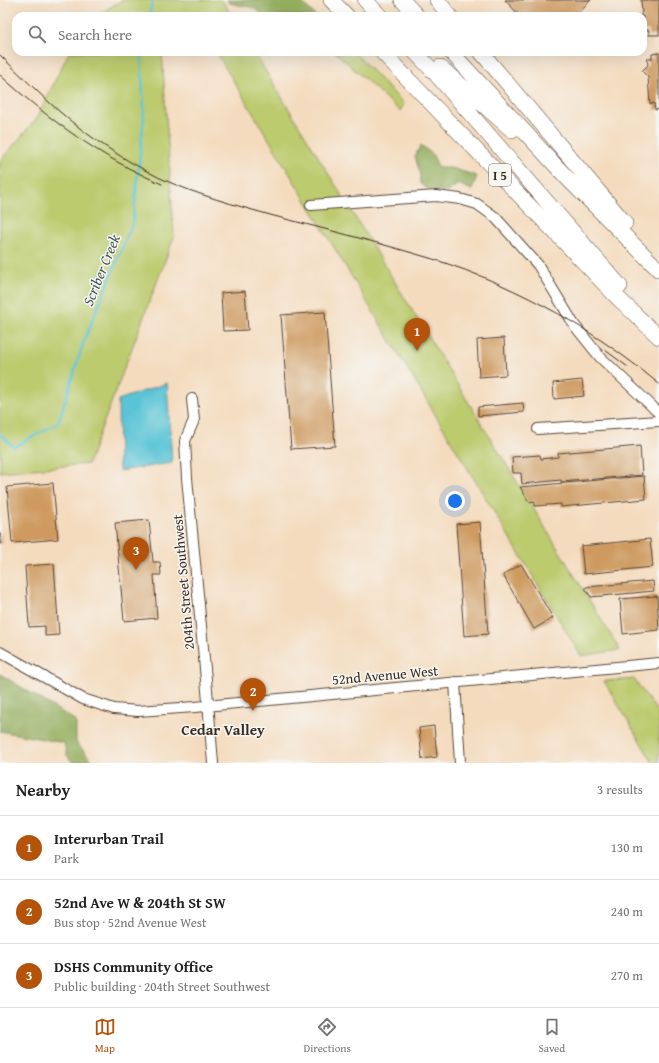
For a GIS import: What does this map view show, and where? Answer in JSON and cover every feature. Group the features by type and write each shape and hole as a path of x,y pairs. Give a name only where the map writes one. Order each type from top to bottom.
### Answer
{"highway":[{"path":"331,0 343,12"},
{"path":"365,0 376,12"},
{"path":"376,0 387,12"},
{"path":"402,0 413,12"},
{"path":"437,0 447,12"},
{"name":"I 5","path":"386,56 619,299 659,337"},
{"path":"419,56 659,331"},
{"path":"429,56 438,66 569,180"},
{"path":"455,56 569,180 659,270"},
{"path":"484,56 659,264"}],"street":[{"path":"311,205 436,196 460,199 477,204 495,217 538,265 575,326 600,358 659,412"},
{"name":"204th Street Southwest","path":"192,399 194,420 185,441 213,763"},
{"path":"538,428 659,421"},
{"name":"52nd Avenue West","path":"0,652 83,699 114,709 150,711 659,663"},
{"path":"455,682 460,763"}],"green space":[{"path":"122,0 222,0 230,12 103,12"},
{"path":"227,0 299,0 312,12 259,12 254,8 229,3"},
{"path":"67,56 162,56 174,237 88,464 0,472 0,161 37,118"},
{"path":"218,56 256,56 620,650 581,656"},
{"path":"339,56 358,56 404,104 400,111"},
{"path":"421,145 432,154 439,168 451,168 477,176 472,190 458,184 448,192 428,189 420,184 420,174 415,156"},
{"path":"0,674 76,721 76,742 94,763 73,763 67,755 64,743 0,731"},
{"path":"634,679 659,714 659,763 653,763 604,681"}],"water":[{"path":"167,383 172,463 119,471 118,400"}],"building":[{"path":"505,0 591,0 578,12 516,12"},
{"path":"641,0 659,0 659,35 649,35 649,30 647,30 647,12 642,12"},
{"path":"659,53 659,109 655,110 654,103 650,104 648,77 642,71 648,65 647,59 652,59 652,54"},
{"path":"245,291 248,330 223,331 221,293"},
{"path":"325,312 335,446 291,449 281,315"},
{"path":"504,338 506,375 479,377 477,340"},
{"path":"582,380 584,396 554,399 553,383"},
{"path":"523,403 524,412 478,416 478,407"},
{"path":"640,446 642,475 522,484 521,473 513,473 512,457 540,455 541,459 558,457 558,453"},
{"path":"644,476 646,499 561,507 561,504 535,506 535,501 529,502 520,487"},
{"path":"53,483 58,539 12,543 7,487"},
{"path":"149,520 153,562 160,562 161,575 154,575 157,618 124,621 115,523"},
{"path":"480,522 488,634 464,636 456,524"},
{"path":"1,534 2,544 0,544"},
{"path":"650,539 653,567 584,574 581,546"},
{"path":"54,564 59,635 45,636 45,626 29,627 25,566"},
{"path":"521,564 553,618 534,629 503,575"},
{"path":"653,581 654,591 591,597 586,590 586,587"},
{"path":"657,596 659,630 623,634 620,599"},
{"path":"434,726 437,757 422,759 419,728"}],"waterway":[{"name":"Scriber Creek","path":"150,12 153,0"},
{"name":"Scriber Creek","path":"0,434 14,447 58,423 84,341 133,222 144,116 141,56"}],"tram line":[{"path":"0,55 71,122 120,156 160,178 188,190 216,199 398,249 449,264 482,277 545,306 575,324 604,342 659,384"},
{"path":"0,75 37,107 76,136 139,174 162,184"},
{"path":"605,350 628,367"}],"place":[{"name":"Interurban Trail","path":"417,351"},
{"name":"DSHS Community Office","path":"136,570"},
{"name":"52nd Ave W & 204th St SW","path":"253,711"}],"district":[{"name":"Cedar Valley","path":"223,729"}]}
